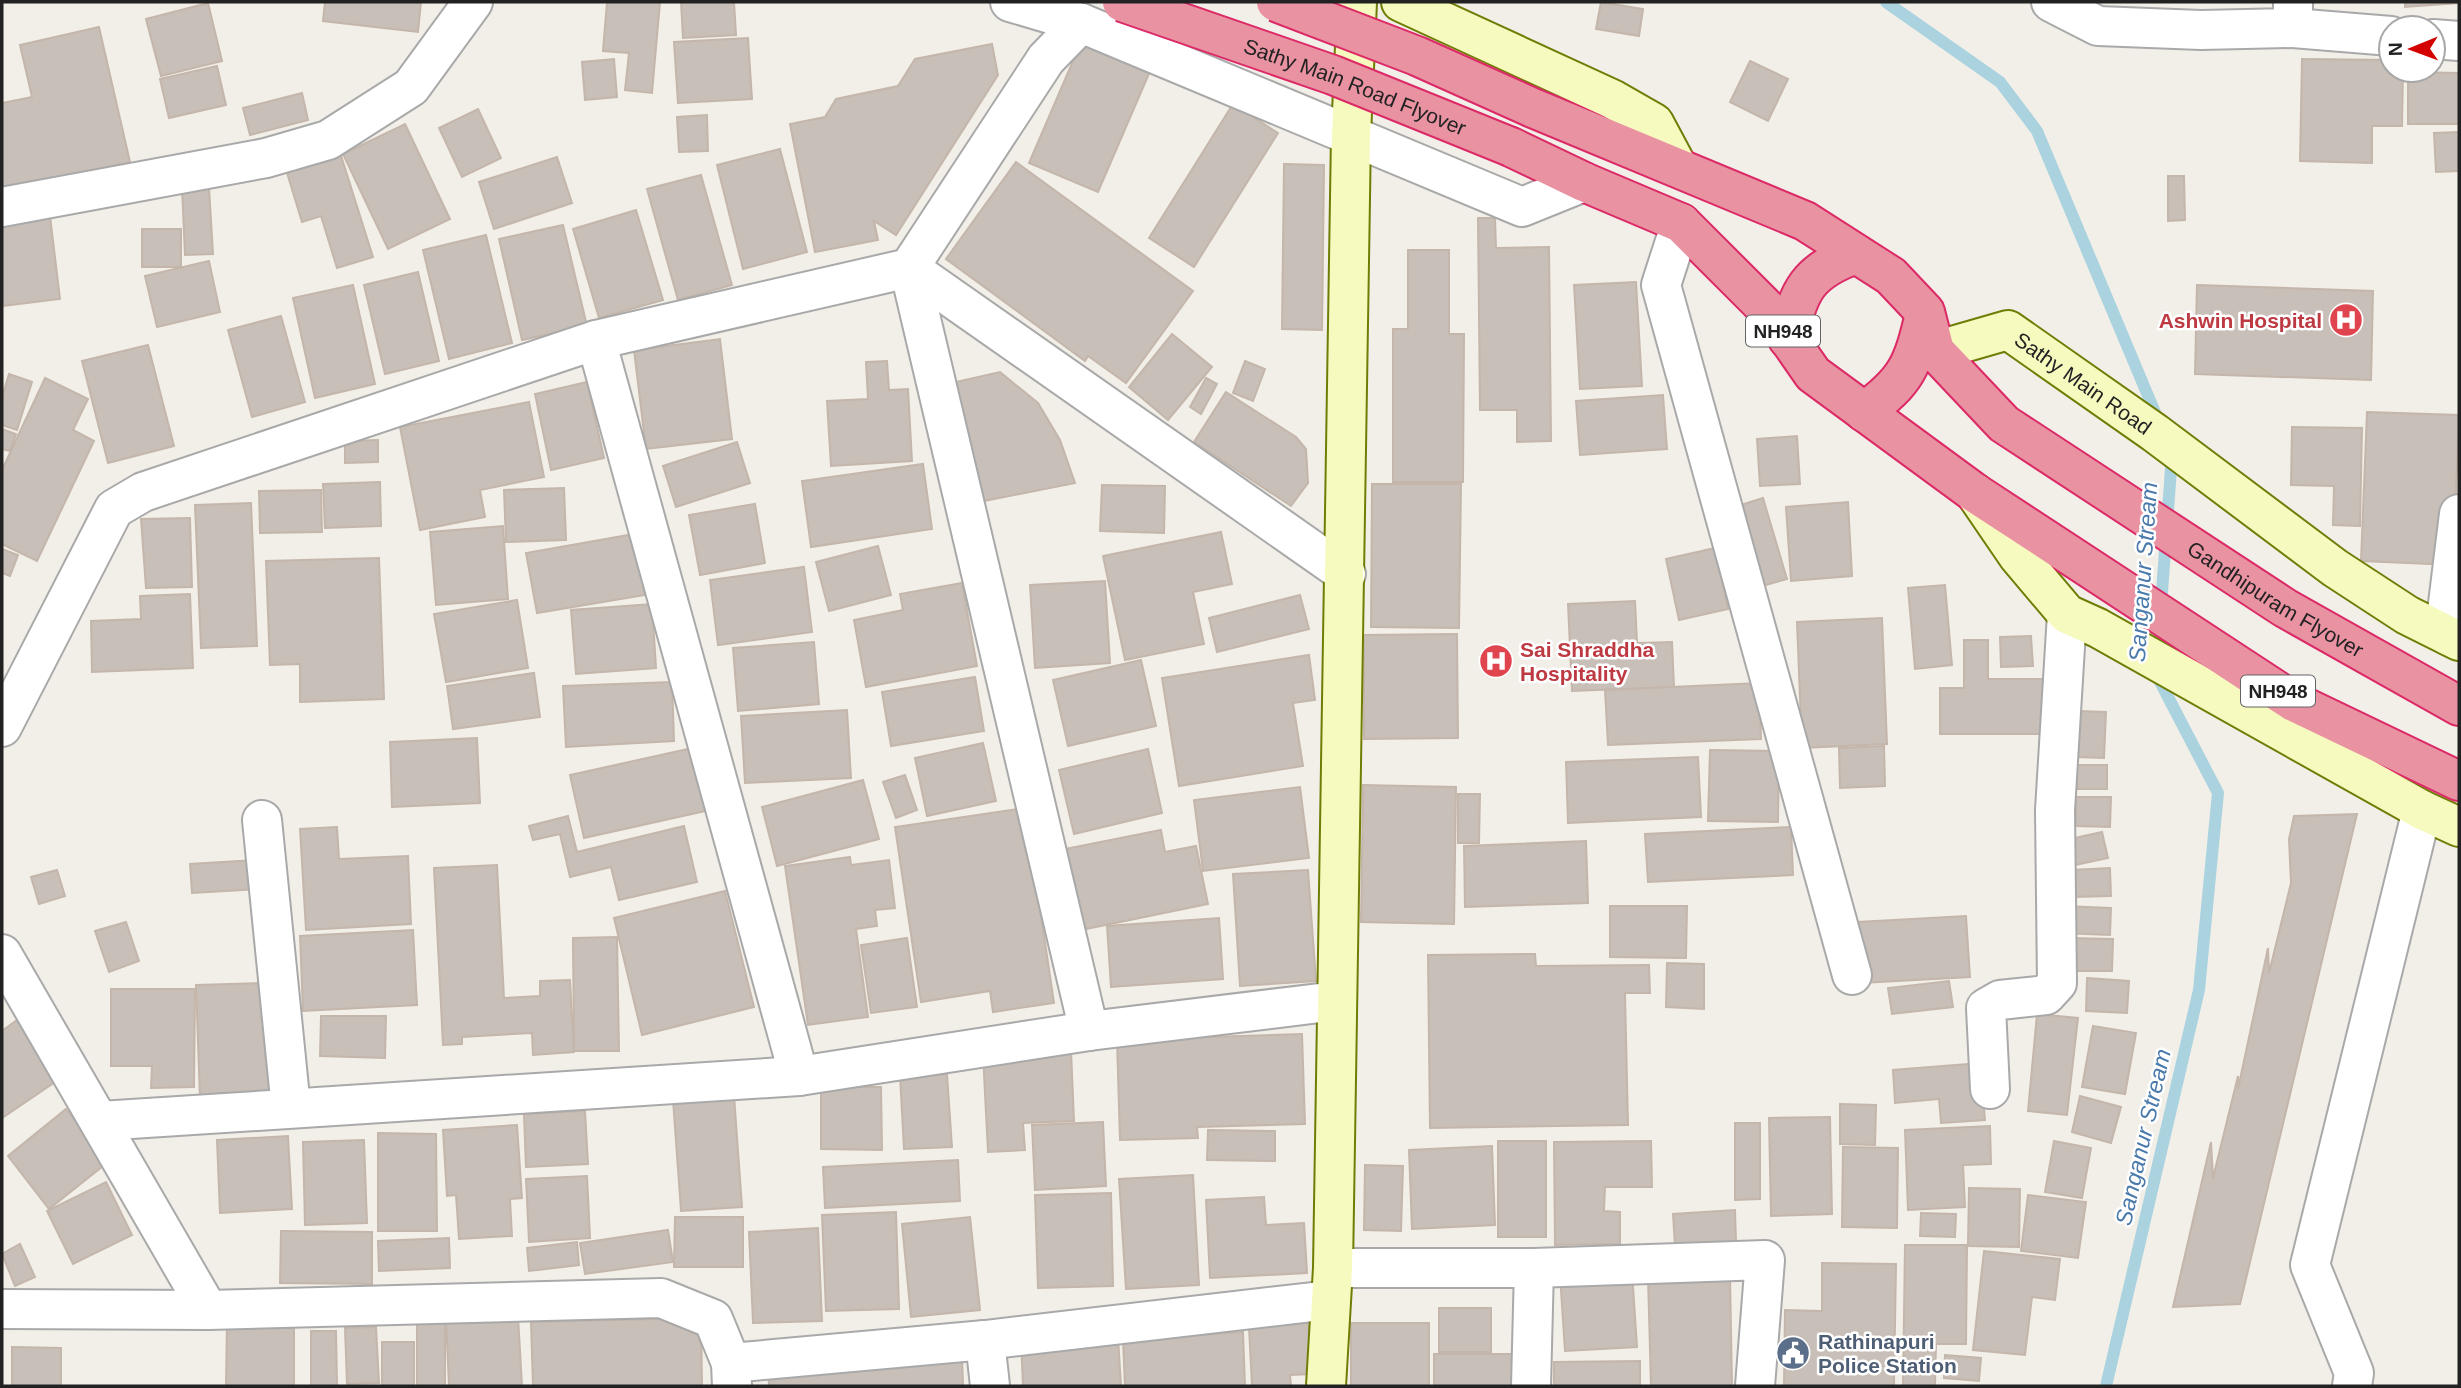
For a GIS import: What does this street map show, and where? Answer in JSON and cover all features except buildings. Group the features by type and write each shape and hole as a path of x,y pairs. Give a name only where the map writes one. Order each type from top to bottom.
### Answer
{"highway":[{"name":"Sathy Main Road Flyover","path":"1122,2 1333,75 1511,146 1584,182"},
{"path":"1276,2 1417,56 1533,108 1805,221 1891,276 1925,312 1935,351"},
{"name":"NH948","path":"1584,182 1681,223 1770,312 1813,374 1975,493 2294,702 2459,780"},
{"path":"1788,339 1794,310 1806,283 1831,263 1856,254"},
{"path":"1864,412 1894,391 1904,375 1916,354 1925,312"},
{"name":"Gandhipuram Flyover","path":"1935,351 2004,424 2285,608 2459,706"}],"street":[{"path":"2,207 266,158 327,140 411,87 473,2"},
{"path":"1010,2 1081,23 1522,207 1584,182"},
{"path":"1326,1386 1331,1284 1346,574 1351,135 1357,2"},
{"path":"1401,2 1612,99 1654,123 1677,166"},
{"path":"2051,2 2098,26 2201,30 2293,15 2377,33"},
{"path":"2,727 114,509 143,492 596,340 909,268 1046,59 1081,23"},
{"path":"1681,223 1661,285 1852,975"},
{"path":"909,268 1346,574"},
{"path":"909,268 1089,1031"},
{"name":"Sathy Main Road","path":"1935,351 2008,330 2155,433 2335,568 2407,615 2454,638"},
{"path":"596,340 799,1076"},
{"path":"1975,493 2018,556 2082,621 2423,810 2459,827"},
{"path":"2454,638 2445,628 2459,514"},
{"path":"1990,1089 1986,1008 2000,1000 2046,995 2057,983 2055,810 2082,621"},
{"path":"2352,1386 2354,1373 2310,1265 2423,810"},
{"path":"262,820 291,1108"},
{"path":"2,954 208,1310"},
{"path":"100,1121 799,1076 1089,1031 1336,1000"},
{"path":"2,1309 208,1310 661,1297 713,1319 731,1375 985,1340 1331,1284 1534,1268 1765,1260 1755,1386"},
{"path":"1531,1386 1534,1268"},
{"path":"985,1340 990,1386"}],"waterway":[{"name":"Sanganur Stream","path":"1886,2 2000,82 2037,131 2159,422"},
{"name":"Sanganur Stream","path":"2106,1386 2199,990 2218,793 2156,674 2172,455"}],"place":[{"name":"Ashwin Hospital","path":"2346,320"},
{"name":"Sai Shraddha Hospitality","path":"1496,661"},
{"name":"Rathinapuri Police Station","path":"1793,1353"}]}
